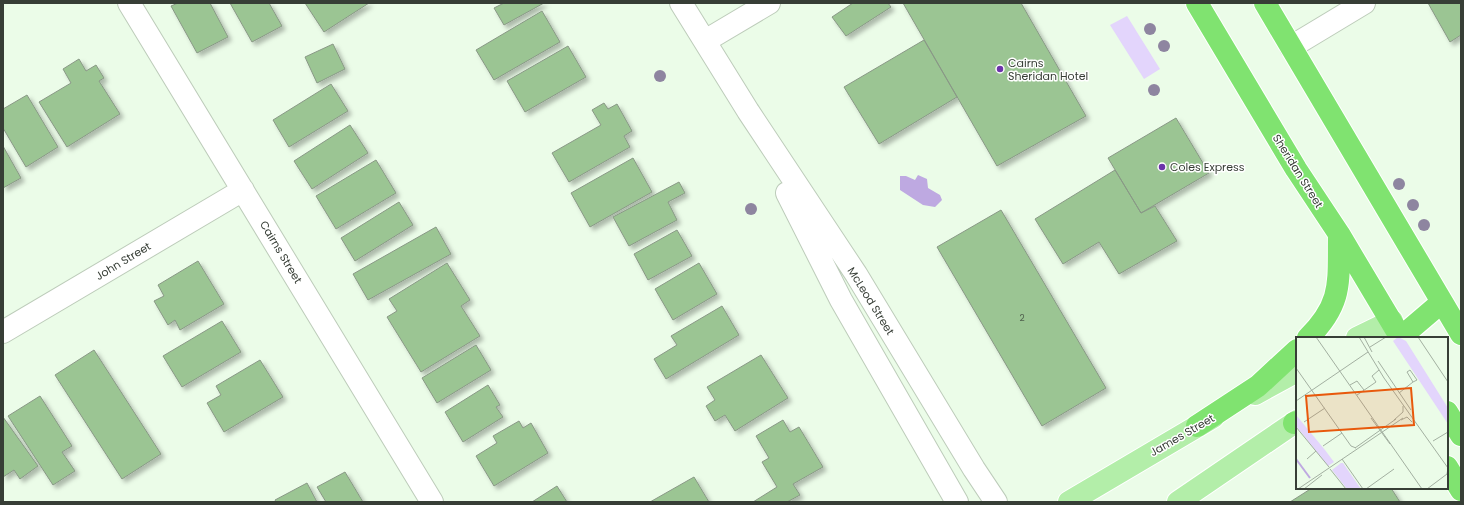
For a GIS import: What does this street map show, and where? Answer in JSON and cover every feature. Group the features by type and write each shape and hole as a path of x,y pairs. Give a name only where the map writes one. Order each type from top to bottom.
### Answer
{"highway":[{"name":"Sheridan Street","path":"1197,3 1296,169 1339,234 1398,334"},
{"path":"1265,3 1461,334"},
{"path":"1309,337 1328,315 1336,298 1339,234"},
{"path":"1398,334 1442,302"},
{"path":"1197,426 1258,386 1296,351"},
{"path":"1448,414 1461,435"},
{"path":"1448,469 1461,490"}],"main road":[{"path":"1367,337 1398,334"},
{"name":"James Street","path":"1069,502 1197,426 1296,372"},
{"path":"1178,502 1296,422"}],"street":[{"name":"Cairns Street","path":"129,3 432,502"},
{"name":"McLeod Street","path":"681,3 742,102 856,274 974,469 996,502"},
{"path":"705,42 769,3"},
{"path":"1290,47 1364,3"},
{"name":"McLeod Street","path":"742,102 841,300 957,502"},
{"name":"John Street","path":"3,332 243,190"}],"shaded area":[{"path":"1127,16 1160,69 1144,79 1110,25"},
{"path":"918,175 927,179 928,188 940,195 942,200 935,207 923,205 900,190 900,176 906,176 915,180"}],"building":[{"path":"178,3 210,3 228,37 197,53 171,6"},
{"path":"230,3 269,3 282,26 252,42"},
{"path":"305,3 369,3 324,32"},
{"path":"504,3 544,3 504,25 494,8"},
{"path":"853,3 888,3 891,7 846,36 832,17"},
{"name":"Cairns Sheridan Hotel","path":"903,3 1021,3 1086,116 997,166"},
{"path":"1428,3 1461,3 1461,35 1450,42"},
{"path":"542,11 560,42 494,80 476,50"},
{"path":"924,40 957,97 879,144 844,87"},
{"path":"333,44 345,69 317,83 305,57"},
{"path":"568,46 586,77 525,112 507,81"},
{"path":"79,59 86,71 96,65 104,78 99,81 120,114 67,147 39,102 71,83 63,69"},
{"path":"331,84 348,111 289,147 273,120"},
{"path":"27,95 58,147 26,167 3,128 3,109"},
{"path":"604,103 608,109 617,104 632,131 624,136 630,147 569,182 552,153 601,125 592,110"},
{"path":"1176,118 1209,173 1141,213 1108,158"},
{"path":"350,125 368,153 312,189 294,161"},
{"path":"3,146 21,178 3,188"},
{"path":"633,158 652,192 590,227 571,193"},
{"path":"376,160 396,193 336,229 316,196"},
{"path":"1115,170 1141,213 1155,206 1177,241 1119,274 1099,242 1063,264 1035,219"},
{"path":"679,182 685,193 668,202 677,220 629,246 613,217"},
{"path":"399,202 413,225 355,261 341,238"},
{"path":"1001,210 1106,388 1042,426 937,247"},
{"path":"436,227 451,254 368,300 353,274"},
{"path":"677,230 692,256 648,280 634,254"},
{"path":"198,261 224,304 180,330 175,320 168,325 154,301 164,296 158,285"},
{"path":"447,263 470,300 461,306 480,336 421,372 387,317 397,311 389,299"},
{"path":"699,263 717,294 673,320 655,289"},
{"path":"722,306 739,335 666,379 654,359 677,345 671,336"},
{"path":"222,321 241,352 182,387 163,356"},
{"path":"476,345 491,370 437,403 422,378"},
{"path":"94,350 161,454 122,479 55,375"},
{"path":"761,355 788,398 735,431 725,415 715,421 706,406 715,400 707,387"},
{"path":"260,360 283,397 224,432 207,403 221,395 216,386"},
{"path":"488,385 500,405 496,407 503,417 463,442 445,412"},
{"path":"40,396 72,446 62,452 75,471 53,485 8,416"},
{"path":"3,417 38,466 20,479 14,470 3,477"},
{"path":"783,420 790,432 799,427 823,467 793,484 800,495 787,502 753,502 777,487 762,462 769,458 756,436"},
{"path":"519,421 523,428 531,423 548,453 494,486 476,456 497,443 493,436"},
{"path":"345,472 363,502 326,502 317,487"},
{"path":"694,477 709,502 650,502"},
{"path":"307,483 317,502 276,502 275,500"},
{"path":"557,486 567,502 532,502"},
{"path":"1310,489 1392,489 1400,502 1290,502"}],"place":[{"name":"Cairns Sheridan Hotel","path":"1000,69"},
{"name":"Coles Express","path":"1162,167"}]}
